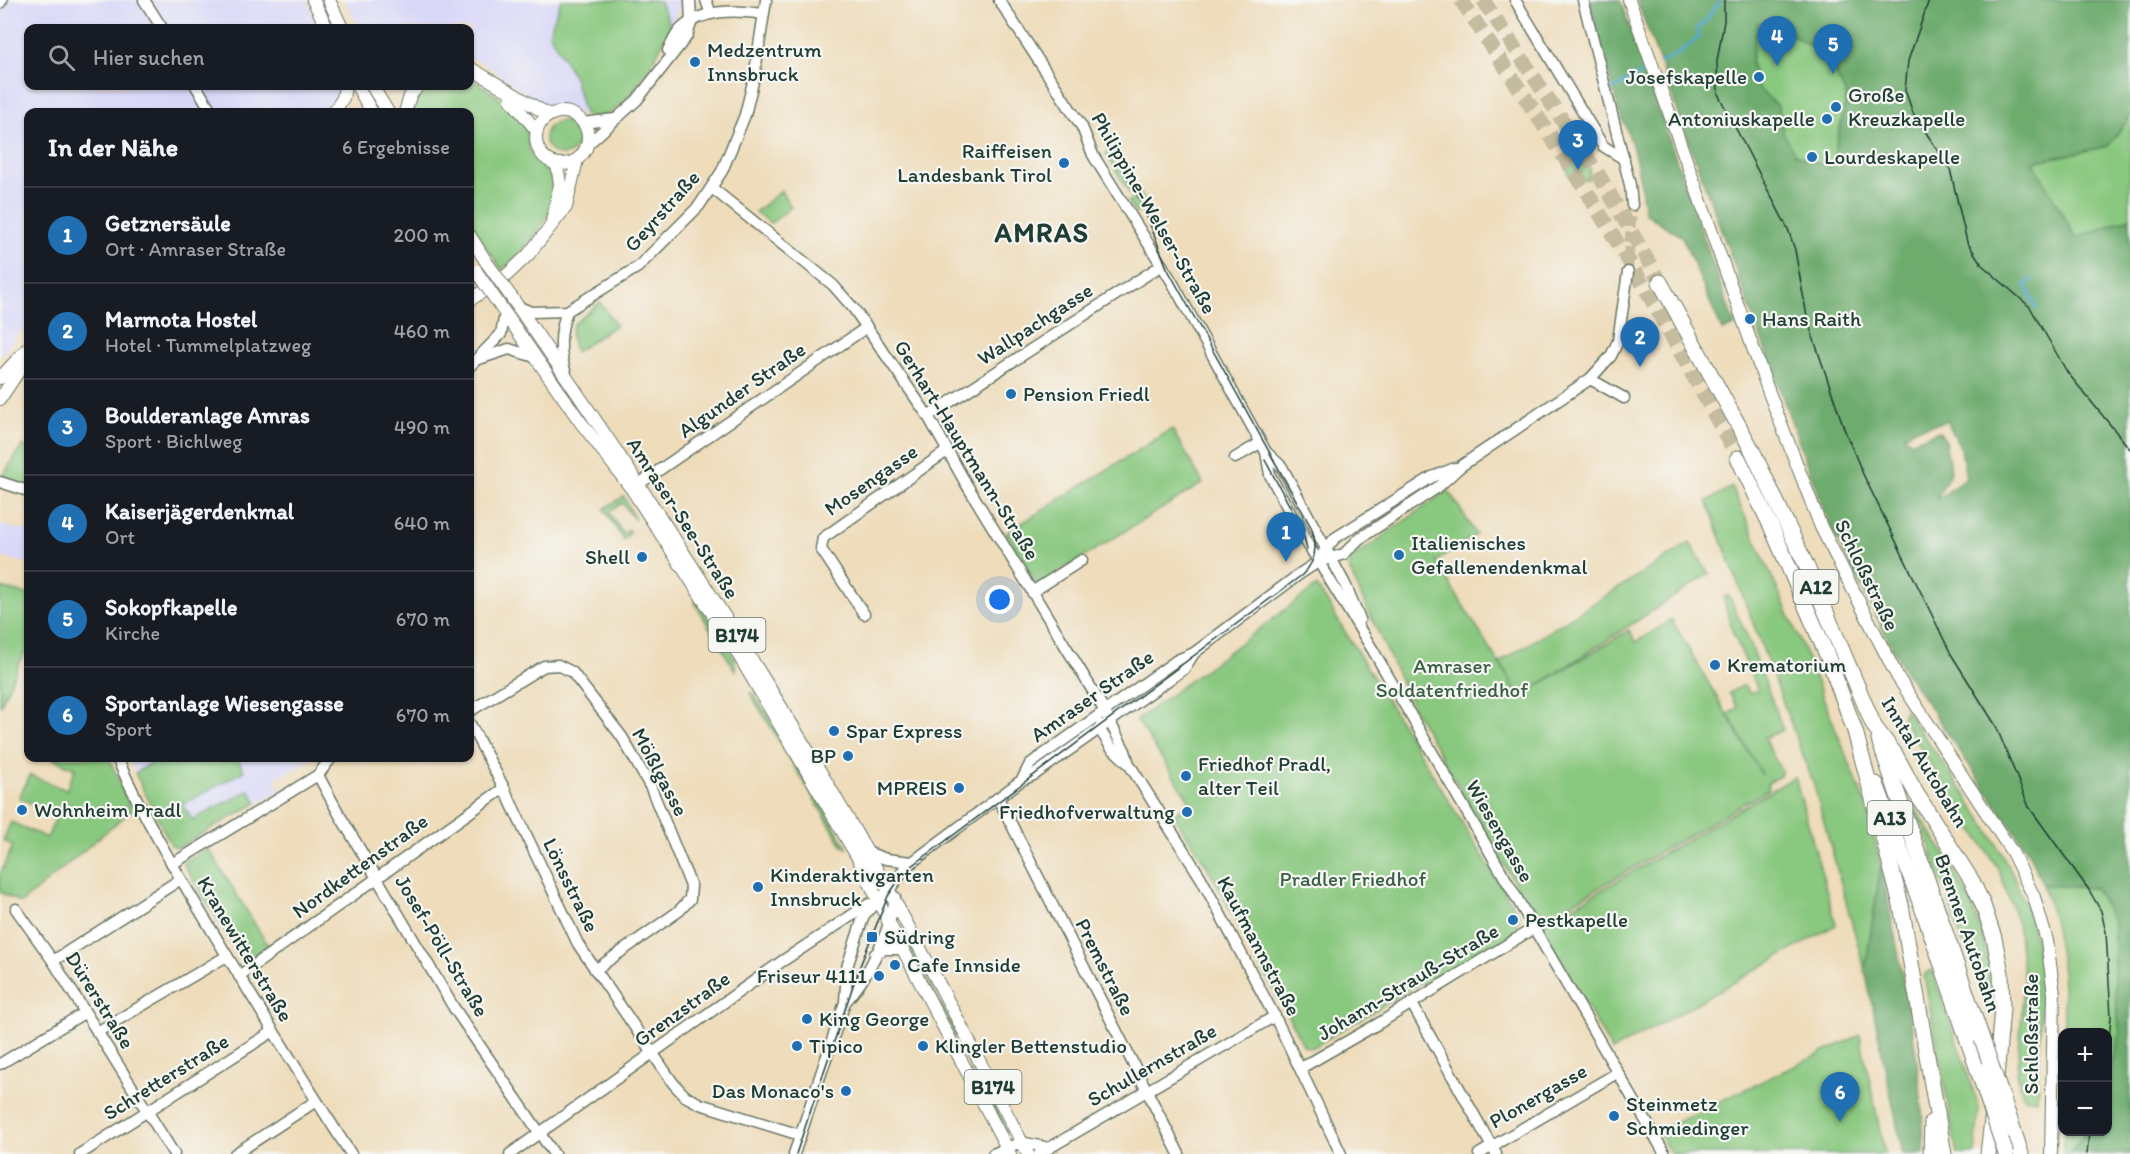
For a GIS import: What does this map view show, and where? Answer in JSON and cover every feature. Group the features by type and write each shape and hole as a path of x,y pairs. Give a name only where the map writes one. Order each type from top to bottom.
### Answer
{"highway":[{"name":"Inntal Autobahn","path":"1660,282 1752,450 1806,565 1874,726 1895,754 1916,793 1972,881 1994,938 2001,973 2002,1008 1988,1154"},
{"name":"Inntal Autobahn","path":"1738,458 1818,634 1855,731 1901,905 1944,1154"},
{"name":"Brenner Autobahn","path":"1874,726 2021,1154"},
{"name":"Brenner Autobahn","path":"1855,731 1922,907 2006,1154"},
{"path":"1931,1154 1934,1092"},
{"path":"1991,1125 1995,1154"}],"main road":[{"path":"313,0 325,24"},
{"path":"329,0 340,24"},
{"name":"Schloßstraße","path":"1629,0 1768,390 1821,527 1898,676 2012,852 2034,897 2047,941 2054,994 2050,1154"},
{"path":"474,70 549,115 568,113 584,123 587,145 578,160 566,207 528,255 507,275 474,297"},
{"path":"492,80 526,115 537,131 537,148 549,162 558,165 578,160"},
{"path":"337,108 343,98 344,90"},
{"path":"359,90 370,108"},
{"path":"374,90 386,108"},
{"path":"406,108 415,90"},
{"path":"537,131 549,115"},
{"path":"551,226 560,184 558,165"},
{"name":"Amraser-See-Straße","path":"474,242 639,484 764,679 892,896"},
{"name":"Amraser-See-Straße","path":"474,270 631,488 697,588 842,828 878,899"},
{"path":"0,378 24,352"},
{"path":"0,399 24,363"},
{"name":"B174","path":"892,896 1028,1154"},
{"name":"B174","path":"878,899 1008,1150"}],"street":[{"path":"144,0 159,24"},
{"path":"587,145 637,100 687,36 691,23 690,0"},
{"path":"706,0 711,14"},
{"name":"Geyrstraße","path":"567,311 638,267 684,222 712,188 746,115 766,0"},
{"name":"Philippine-Welser-Straße","path":"999,0 1082,128 1094,155 1162,265 1263,447 1282,467 1328,553"},
{"path":"1515,0 1603,146 1624,159"},
{"path":"1583,0 1624,159 1632,205"},
{"path":"691,23 711,14 729,10 762,14"},
{"path":"198,90 210,108"},
{"path":"584,123 618,118"},
{"name":"Gerhart-Hauptmann-Straße","path":"712,188 834,285 867,327 928,416 1111,723"},
{"name":"Wallpachgasse","path":"928,416 1162,265"},
{"name":"Amraser Straße","path":"1328,553 1344,554 1359,539 1438,487 1461,466 1590,379 1611,356 1618,341 1628,272"},
{"path":"514,302 531,312 567,311 560,348 568,380"},
{"path":"474,362 501,334 502,310"},
{"name":"Algunder Straße","path":"639,484 867,327"},
{"path":"474,363 496,352 509,350 535,357"},
{"path":"1590,379 1624,398"},
{"path":"1236,458 1263,447"},
{"name":"Philippine-Welser-Straße","path":"1263,447 1270,475 1318,562"},
{"name":"Mosengasse","path":"864,614 821,549 820,543 823,538 947,451"},
{"name":"Amraser Straße","path":"1022,780 1030,764 1177,660 1194,653 1318,562 1328,553 1335,538 1432,477 1461,466"},
{"path":"0,482 24,490"},
{"name":"Wiesengasse","path":"1328,553 1374,652"},
{"path":"1032,592 1082,560"},
{"name":"Wiesengasse","path":"1318,562 1374,652 1665,1154"},
{"name":"Amraser Straße","path":"845,1002 863,979 875,954 888,921 898,876 912,862 1022,780 1034,776 1184,669 1194,653"},
{"name":"Mößlgasse","path":"474,709 544,666 563,666 576,677 622,737 651,788 690,881 690,899 679,912 595,970"},
{"path":"1100,730 1104,711"},
{"name":"Kaufmannstraße","path":"1111,723 1129,764 1188,856 1275,1016 1341,1154"},
{"name":"Kaufmannstraße","path":"1100,730 1111,747 1129,764"},
{"name":"Lönsstraße","path":"474,732 504,788 564,918 595,970 674,1083 692,1100 800,1135"},
{"name":"Kranewitterstraße","path":"119,762 140,808 172,864 272,1032 351,1154"},
{"path":"172,864 318,775 328,762"},
{"name":"Josef-Pöll-Straße","path":"318,775 454,1008 554,1154"},
{"name":"Nordkettenstraße","path":"239,976 504,788"},
{"name":"Premstraße","path":"998,798 1179,1154"},
{"path":"866,852 886,859 912,862"},
{"path":"53,960 181,879"},
{"name":"Amraser Straße","path":"794,1154 845,1002 846,967 864,915 878,899 892,896"},
{"name":"Grenzstraße","path":"510,1154 802,947 878,899"},
{"name":"Dürerstraße","path":"16,909 53,960 174,1154"},
{"name":"Johann-Strauß-Straße","path":"1300,1068 1412,1004 1534,928"},
{"path":"875,954 885,949 903,949"},
{"path":"97,1032 227,956"},
{"path":"1412,1004 1494,1150"},
{"path":"0,1064 84,1013"},
{"name":"Schullernstraße","path":"1021,1142 1044,1151 1275,1016"},
{"name":"Schretterstraße","path":"80,1154 272,1032"},
{"name":"Plonergasse","path":"1479,1154 1494,1150 1617,1073"},
{"path":"235,1154 316,1101"},
{"path":"993,1154 1008,1150 1021,1142"}],"shaded area":[{"path":"9,0 307,0 317,24 24,24 24,90 338,90 337,95 329,108 24,108 24,329 0,356 0,15"},
{"path":"345,0 561,0 549,33 574,77 584,114 541,104 483,63 474,60 474,24 357,24"},
{"path":"654,0 681,0 671,27 660,3"},
{"path":"0,525 24,530 24,562 0,557"},
{"path":"130,762 306,762 274,779 280,791 177,848 171,845"}],"green space":[{"path":"561,0 654,0 660,2 671,27 648,70 624,102 610,112 597,117 584,114 574,77 549,33"},
{"path":"1589,0 1620,0 1735,326 1722,330 1682,237 1645,213 1633,149 1619,112"},
{"path":"1637,0 2130,0 2130,116 2108,146 2033,162 2076,238 2130,218 2130,1154 2070,1154 2083,1136 2112,1136 2112,1064 2120,1035 2114,976 2114,923 2095,888 2043,885 2027,850 1903,668 1829,524","holes":["1758,23 1775,25 1827,56 1847,97 1831,168 1795,154 1783,132 1778,107 1758,88 1751,62","1947,421 1961,449 1966,478 1936,500 1951,472 1945,440 1939,431 1911,442 1904,435 1917,428"]},
{"path":"1757,23 1775,25 1827,56 1847,97 1831,168 1795,154 1783,132 1778,107 1758,89 1751,62"},
{"path":"474,81 511,108 518,116 527,131 531,154 551,177 554,194 552,206 546,218 520,253 502,270 474,229 474,108 412,108 414,99 422,90 474,90"},
{"path":"2130,116 2130,218 2076,238 2033,162 2108,146"},
{"path":"562,121 574,126 579,138 574,150 562,155 550,150 545,138 550,126"},
{"path":"1113,149 1139,191 1131,195 1106,154"},
{"path":"1578,157 1583,159 1590,168 1589,179 1577,180 1569,175 1565,163"},
{"path":"781,191 791,207 771,223 755,212"},
{"path":"1141,194 1149,208 1135,213 1128,202"},
{"path":"600,302 616,325 575,352 571,335 573,325"},
{"path":"1172,429 1203,483 1038,585 1006,533"},
{"path":"23,445 24,446 24,485 1,478"},
{"path":"1732,487 1803,647 1866,805 1881,866 1865,970 1813,782 1707,501"},
{"name":"Amraser Soldatenfriedhof","path":"1448,490 1476,534 1436,562 1520,697 1500,662 1690,543 1709,574 1527,692 1629,630 1636,642 1672,620 1762,775 1728,714 1738,708 1729,693 1743,685 1750,693 1758,690 1733,633 1724,601 1725,596 1729,596 1751,645 1783,730 1764,738 1781,771 1781,775 1767,784 1769,789 1538,923 1414,710 1348,567 1351,559"},
{"path":"624,496 635,520 622,503 609,512 623,534 629,530 630,533 623,540 604,509"},
{"name":"Pradler Friedhof","path":"1317,586 1520,917 1510,937 1426,989 1422,982 1312,1048 1304,1046 1207,866 1173,814 1191,803 1137,720"},
{"path":"0,588 24,593 24,654 0,707"},
{"path":"696,598 734,658 736,672 695,603"},
{"path":"750,693 754,693 848,849 842,845"},
{"path":"1905,710 1993,838 2021,893 2031,922 2039,966 2040,988 2037,1100 2024,1098 2017,1077 2024,983 2018,924 1999,870 1902,719"},
{"path":"60,762 111,762 132,810 21,903 0,892 0,874 13,846 3,841 11,822 47,838 57,815 19,798 30,775 66,790 75,769"},
{"path":"153,762 239,762 244,771 183,804 192,820 249,790 257,803 177,848 171,845 135,773"},
{"path":"1795,777 1836,925 1612,1051 1541,925"},
{"path":"1910,804 1913,804 1955,873 1976,917 1989,966 1992,996 1985,993 1970,945 1962,943 1948,899 1950,898 1942,883 1923,827"},
{"path":"208,848 269,947 244,963 183,863"},
{"path":"1881,866 1915,1046 1923,1118 1924,1154 1903,1154 1865,970"},
{"path":"2043,885 2095,888 2114,923 2114,976 2120,1035 2112,1064 2112,1028 2064,1028 2060,958 2054,923"},
{"path":"904,935 1008,1130 1005,1131 902,936"},
{"path":"1932,970 1979,1107 1975,1154 1957,1154 1924,975"},
{"path":"1860,1035 1885,1154 1671,1154 1657,1131"},
{"path":"2064,1136 2083,1136 2070,1154 2064,1154"}],"waterway":[{"path":"1660,63 1680,53 1698,38 1698,28 1720,3"},
{"path":"1610,91 1645,71"},
{"path":"2032,279 2025,284 2037,309"}],"tunnel":[{"path":"1461,0 1580,181 1644,286 1738,458"},
{"path":"1483,0 1600,177 1660,282"},
{"path":"1628,272 1632,205"}],"tram line":[{"path":"1724,0 1724,21 1717,61 1718,94 1788,229 1795,250 1808,322 1845,431 1863,474 1951,654 1996,726 2029,807 2089,890 2101,911 2106,932 2110,1028"},
{"path":"1929,0 1908,61 1905,90 1913,113 1950,169 1967,242 1982,265 2030,307 2067,372 2130,449"},
{"path":"796,1154 858,971 888,896 904,872 1302,575 1313,559 1315,540 1311,527 1167,268 1141,201 1112,151"},
{"path":"1265,460 1302,529 1307,549"},
{"path":"2087,1154 2089,1136"}],"place":[{"name":"Medzentrum Innsbruck","path":"695,62"},
{"name":"Kaiserjägerdenkmal","path":"1777,66"},
{"name":"Sokopfkapelle","path":"1833,74"},
{"name":"Josefskapelle","path":"1759,77"},
{"name":"Große Kreuzkapelle","path":"1836,107"},
{"name":"Antoniuskapelle","path":"1827,119"},
{"name":"Lourdeskapelle","path":"1812,157"},
{"name":"Raiffeisen Landesbank Tirol","path":"1064,163"},
{"name":"Boulderanlage Amras","path":"1578,170"},
{"name":"Hans Raith","path":"1750,319"},
{"name":"Marmota Hostel","path":"1640,367"},
{"name":"Pension Friedl","path":"1011,394"},
{"name":"Italienisches Gefallenendenkmal","path":"1399,555"},
{"name":"Shell","path":"642,557"},
{"name":"Getznersäule","path":"1286,562"},
{"name":"Krematorium","path":"1715,665"},
{"name":"Spar Express","path":"834,731"},
{"name":"BP","path":"848,756"},
{"name":"Friedhof Pradl, alter Teil","path":"1186,776"},
{"name":"MPREIS","path":"959,788"},
{"name":"Wohnheim Pradl","path":"22,810"},
{"name":"Friedhofverwaltung","path":"1187,812"},
{"name":"Kinderaktivgarten Innsbruck","path":"758,887"},
{"name":"Pestkapelle","path":"1513,920"},
{"name":"Südring","path":"872,937"},
{"name":"Cafe Innside","path":"895,965"},
{"name":"Friseur 4111","path":"879,976"},
{"name":"King George","path":"807,1019"},
{"name":"Tipico","path":"797,1046"},
{"name":"Klingler Bettenstudio","path":"923,1046"},
{"name":"Das Monaco's","path":"846,1091"},
{"name":"Steinmetz Schmiedinger","path":"1614,1116"},
{"name":"Sportanlage Wiesengasse","path":"1840,1122"}],"district":[{"name":"AMRAS","path":"1042,233"}]}
